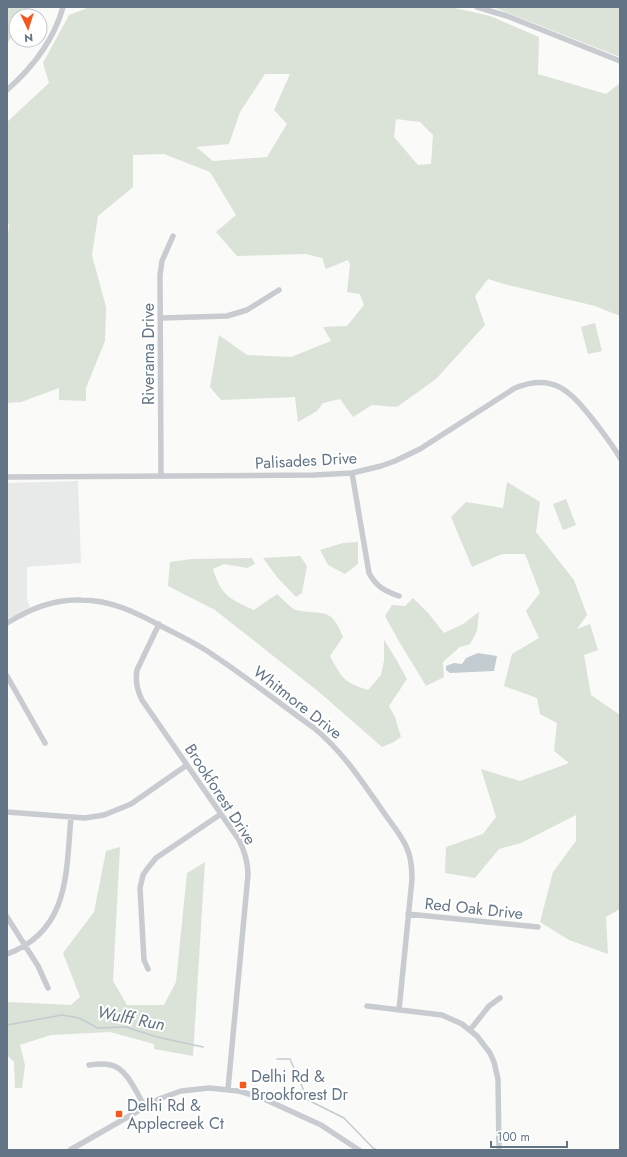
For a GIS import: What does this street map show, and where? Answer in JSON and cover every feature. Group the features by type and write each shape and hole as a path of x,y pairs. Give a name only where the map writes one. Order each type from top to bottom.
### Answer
{"street":[{"path":"7,90 26,72 43,49 57,24 63,7"},
{"path":"476,7 507,16 620,61"},
{"name":"Riverama Drive","path":"161,476 161,268 164,255 173,236"},
{"path":"161,318 227,316 247,310 279,290"},
{"name":"Palisades Drive","path":"7,477 331,475 352,472 381,466 407,455 428,444 515,388 523,384 536,382 554,384 572,395 610,442 620,458"},
{"path":"352,472 369,573 372,579 382,589 399,596"},
{"name":"Whitmore Drive","path":"7,622 41,606 67,600 101,601 133,611 193,642 213,655 314,728 338,750 356,772 406,846 412,865 399,1010"},
{"name":"Brookforest Drive","path":"159,624 139,663 136,684 142,700 221,814 243,848 246,857 248,876 228,1089"},
{"path":"7,676 45,743"},
{"path":"7,812 71,817 104,816 126,806 187,765"},
{"path":"148,969 144,960 140,893 143,875 156,858 221,814"},
{"path":"7,954 25,945 36,936 50,920 61,900 66,879 71,817"},
{"name":"Red Oak Drive","path":"408,914 538,927"},
{"path":"7,917 38,966 48,988"},
{"path":"470,1030 489,1006 500,998"},
{"path":"367,1006 442,1015 470,1030 483,1043 490,1053 497,1071 499,1088 499,1150"},
{"path":"89,1065 110,1064 120,1069 126,1075 145,1107"},
{"path":"70,1150 159,1099 181,1091 209,1088 239,1091 262,1098 321,1125 359,1150"}],"shaded area":[{"path":"7,7 29,7 8,8 7,44"},
{"path":"90,7 451,7 490,16 539,37 538,74 606,94 620,83 620,316 595,306 488,279 475,296 485,325 436,379 397,407 372,405 353,417 340,399 323,403 317,411 298,422 295,397 221,400 210,387 219,335 247,355 291,357 331,341 323,327 347,326 364,305 360,294 347,292 350,264 348,260 326,269 322,258 306,254 237,256 216,232 236,215 210,172 164,154 133,155 133,187 98,216 92,255 106,307 105,341 86,388 86,401 59,400 59,388 21,402 7,403 7,248 9,224 7,223 7,122 49,83 43,63 69,15","holes":["265,74 290,74 274,110 287,124 267,157 213,161 196,147 229,144 240,112","396,119 420,122 433,135 431,164 418,165 394,137"]},
{"path":"493,7 620,7 620,57"},
{"path":"595,323 602,351 588,354 581,327"},
{"path":"78,481 81,563 27,567 27,599 30,607 7,619 7,483"},
{"path":"507,482 540,502 536,532 574,580 587,615 577,629 590,624 598,650 584,655 591,695 620,715 620,911 618,910 606,917 608,954 569,940 540,922 553,872 576,841 576,815 521,843 499,849 475,878 445,873 446,847 483,834 496,817 481,769 520,781 569,763 554,751 557,723 540,714 537,698 504,686 512,654 539,638 526,611 540,593 525,554 502,554 472,567 451,517 466,502 503,508"},
{"path":"566,499 576,525 563,530 553,504"},
{"path":"358,542 358,564 345,574 328,565 320,550 343,543"},
{"path":"300,556 307,566 302,593 296,597 277,577 263,558"},
{"path":"252,558 255,564 247,568 224,564 213,569 223,591 239,603 254,610 277,594 296,610 330,616 339,627 343,637 330,656 337,669 348,682 368,690 381,675 384,661 384,640 407,679 389,706 395,717 401,737 382,747 319,692 215,610 168,586 170,562 192,559"},
{"path":"413,598 429,614 444,633 463,624 479,612 477,631 470,644 460,647 443,662 444,677 426,686 385,616 392,605 405,606"},
{"path":"478,653 497,656 494,671 450,673 446,670 446,666 454,663 462,664 466,658"},
{"path":"120,847 113,981 127,1005 164,1005 176,982 187,873 205,862 193,1056 154,1049 154,1044 110,1032 51,1035 20,1045 25,1065 22,1088 15,1088 14,1062 7,1055 7,1002 71,1005 80,997 63,953 94,912 106,851"}],"waterway":[{"name":"Wulff Run","path":"7,1025 62,1015 79,1018 98,1028 126,1027 157,1037 203,1047"},
{"name":"Wulff Run","path":"277,1059 290,1059 308,1100 344,1118 373,1148 377,1150"}],"place":[{"name":"Delhi Rd & Brookforest Dr","path":"243,1085"},
{"name":"Delhi Rd & Applecreek Ct","path":"119,1114"}]}
